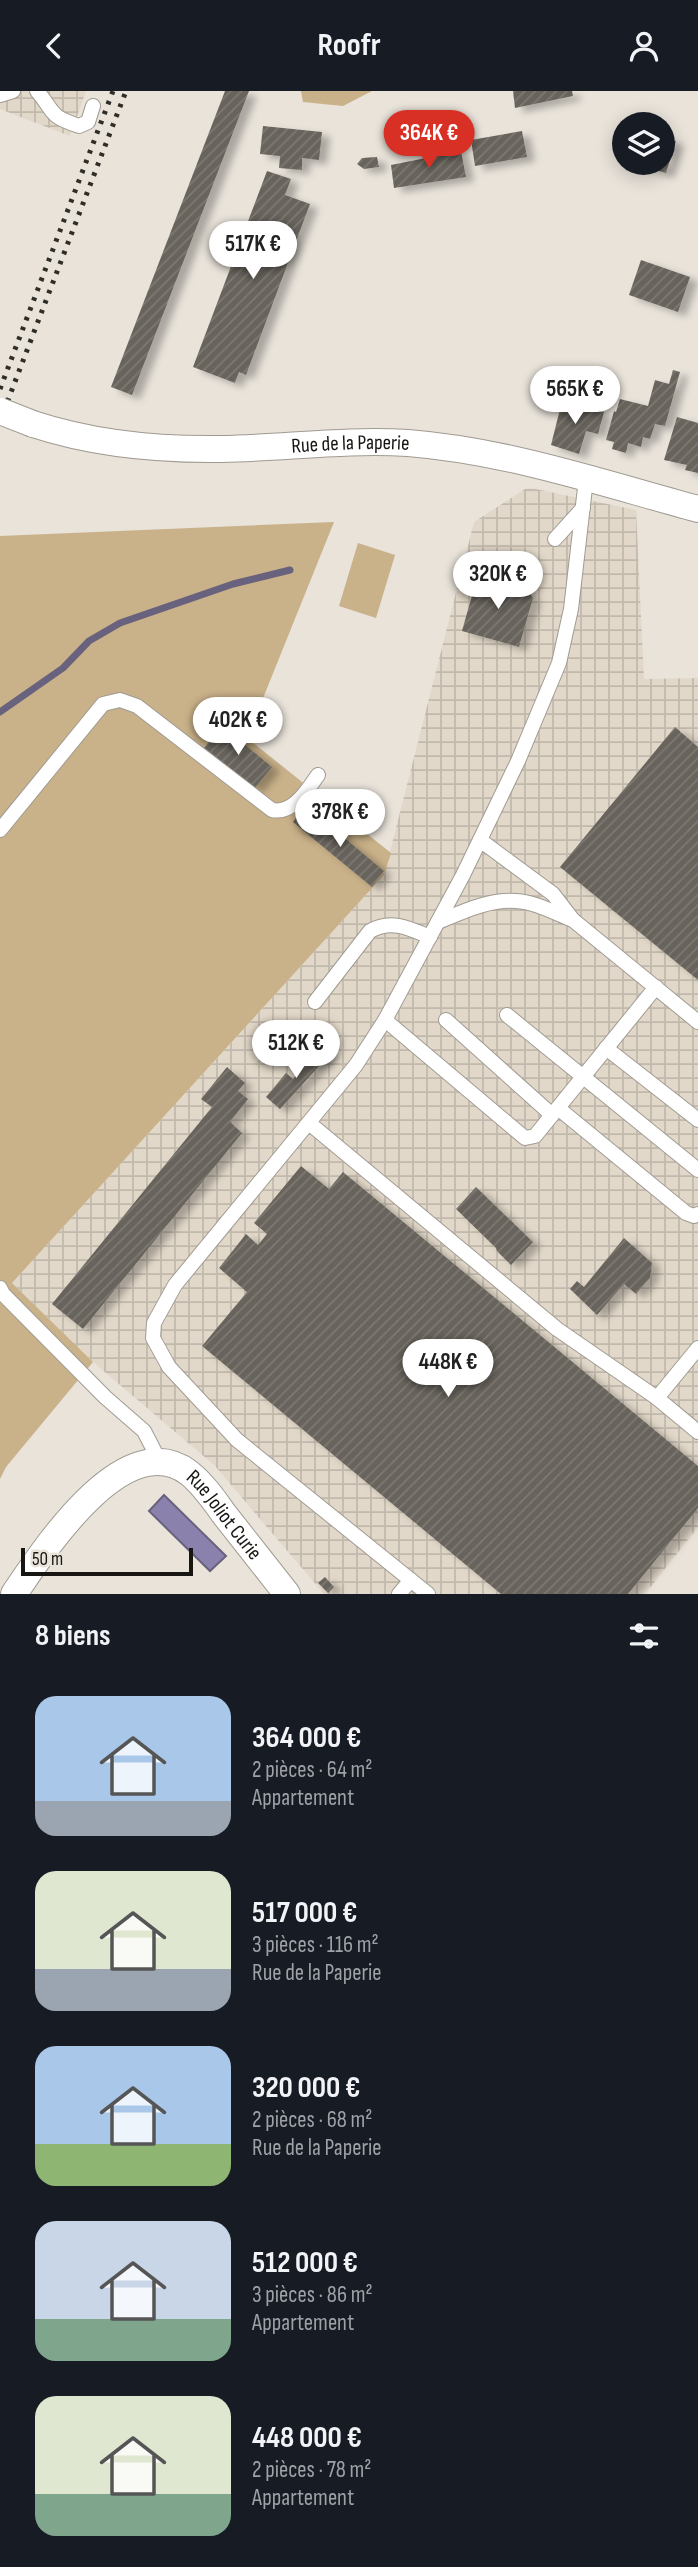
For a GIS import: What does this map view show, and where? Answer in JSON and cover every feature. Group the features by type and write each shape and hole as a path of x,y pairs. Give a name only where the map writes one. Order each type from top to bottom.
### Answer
{"street":[{"name":"Rue de la Paperie","path":"0,411 67,435 142,447 221,449 367,442 408,443 492,454 698,509"},
{"path":"14,1594 40,1557 90,1497 124,1471 155,1462"},
{"name":"Rue Joliot Curie","path":"155,1462 180,1467 201,1484 287,1594"}],"lane":[{"path":"0,95 13,91"},
{"path":"37,91 49,110 58,118 79,126 88,122 93,106"},
{"path":"428,1594 237,1440 169,1367 153,1338 154,1323 175,1286 356,1065 385,1020 480,840 527,741 559,663 571,609 586,479"},
{"path":"555,539 583,508"},
{"path":"0,830 103,704 111,701 129,701 151,715 272,810 280,811 290,807 318,775"},
{"path":"480,840 553,894 573,920 698,1022"},
{"path":"438,922 470,909 506,901 530,904 573,920"},
{"path":"315,1002 370,931 380,925 401,926 430,937"},
{"path":"385,1020 525,1138 535,1136 656,987"},
{"path":"507,1015 698,1170"},
{"path":"446,1020 555,1111 686,1213 694,1216 698,1214"},
{"path":"606,1048 698,1120"},
{"path":"309,1123 557,1329 657,1398 698,1432"},
{"path":"0,1288 83,1376 144,1431 155,1462"},
{"path":"657,1398 698,1348"},
{"path":"399,1594 411,1580"}],"shaded area":[{"path":"0,91 86,91 70,136 0,109"},
{"path":"301,91 372,91 343,106 303,102"},
{"path":"525,489 636,510 644,679 698,678 698,1527 645,1594 324,1594 214,1465 93,1362 12,1283 384,875 474,522"},
{"path":"334,522 247,738 391,853 384,875 12,1283 93,1362 6,1467 0,1479 0,536"},
{"path":"358,543 395,555 376,618 339,606"},
{"path":"164,1495 226,1556 210,1571 149,1511"}],"building":[{"path":"225,91 249,91 132,395 111,387"},
{"path":"513,91 572,91 573,96 515,108"},
{"path":"263,126 322,132 319,160 302,158 302,170 279,168 280,156 260,154"},
{"path":"522,131 527,157 475,166 471,140"},
{"path":"461,151 466,177 394,188 391,165"},
{"path":"377,157 379,167 364,169 357,164 362,158"},
{"path":"267,171 291,179 285,195 310,204 246,375 239,372 235,383 193,367"},
{"path":"641,260 690,277 678,312 629,295"},
{"path":"673,370 680,372 665,426 655,424 650,439 643,437 641,447 628,443 626,453 612,449 614,442 606,440 620,399 648,406 655,380 669,384"},
{"path":"562,401 604,412 598,434 586,431 579,454 551,445"},
{"path":"677,417 698,423 698,473 685,470 687,465 664,460"},
{"path":"478,574 527,589 533,598 519,647 462,631"},
{"path":"222,726 272,767 254,789 204,748"},
{"path":"675,727 698,747 698,980 560,867"},
{"path":"302,810 325,828 329,825 384,871 372,887 293,822"},
{"path":"320,1046 330,1054 280,1109 266,1097 286,1073 293,1079"},
{"path":"227,1067 245,1083 238,1091 248,1099 230,1122 242,1133 83,1329 52,1304 212,1107 201,1099"},
{"path":"301,1166 329,1189 343,1172 698,1466 698,1508 628,1594 501,1594 202,1346 247,1292 219,1268 246,1234 258,1245 267,1234 254,1223"},
{"path":"476,1187 533,1242 511,1265 456,1209"},
{"path":"624,1238 652,1263 650,1278 636,1294 624,1284 597,1315 570,1289 577,1281 584,1287"},
{"path":"325,1577 334,1587 328,1593 318,1583"}],"waterway":[{"path":"0,712 63,668 89,641 120,623 233,584 290,570"}],"railway":[{"path":"0,389 113,91"},
{"path":"0,421 126,91"}]}
